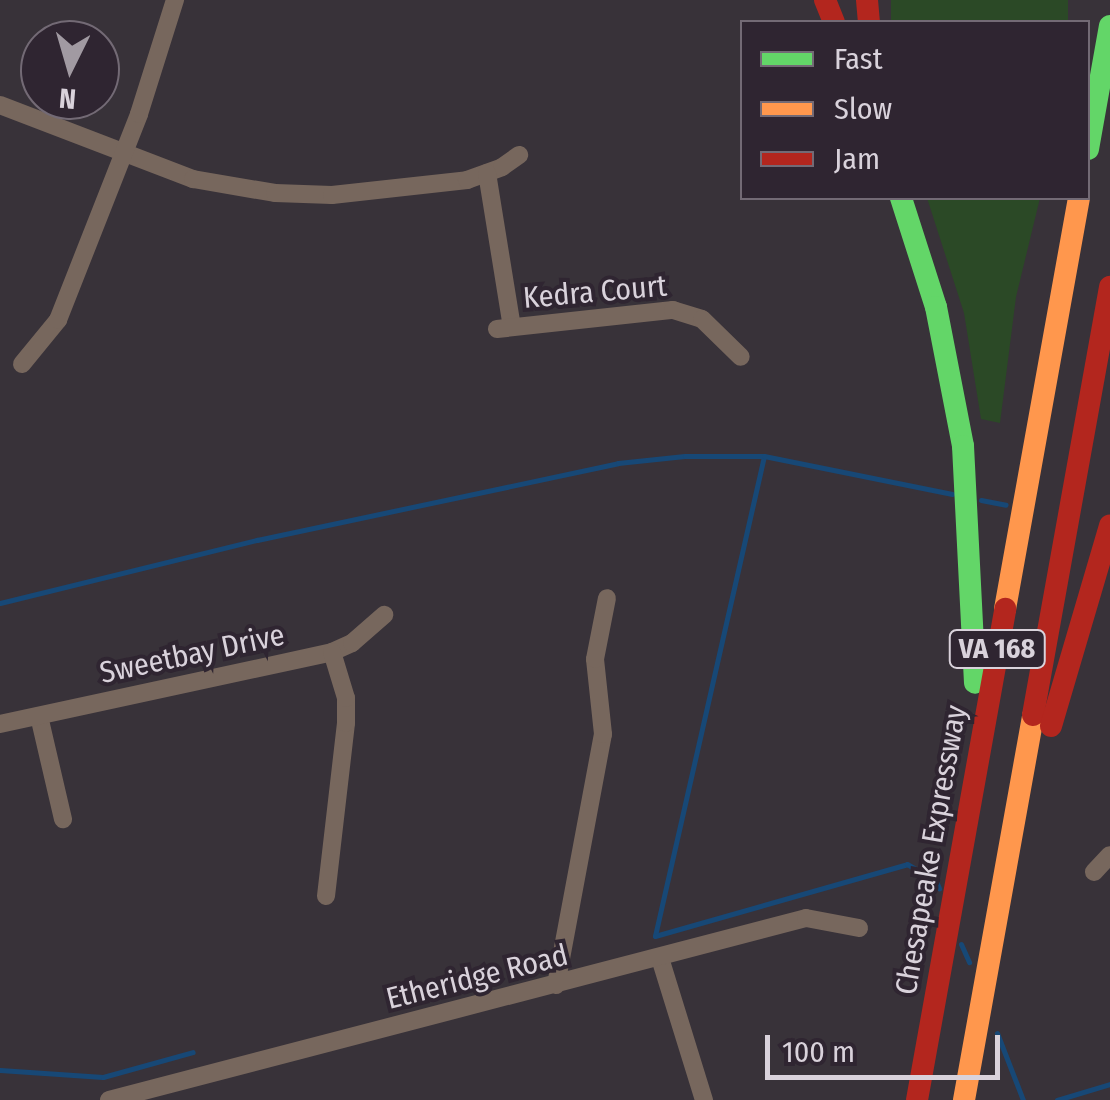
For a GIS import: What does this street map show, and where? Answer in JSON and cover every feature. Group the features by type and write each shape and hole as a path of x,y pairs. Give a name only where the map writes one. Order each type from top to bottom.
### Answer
{"highway":[{"path":"1090,67 1110,28"},
{"path":"1090,138 1110,28"},
{"path":"902,200 936,307 967,486 975,682 960,766 955,885"},
{"name":"Chesapeake Expressway","path":"917,1100 1079,200"},
{"name":"VA 168","path":"964,1100 1110,288"},
{"path":"988,969 1021,858 1040,762 1110,525"}],"street":[{"path":"22,364 58,320 123,153 175,0"},
{"path":"0,105 193,178 310,196 487,174 519,154"},
{"name":"Kedra Court","path":"487,174 504,328 673,310 702,319 742,357"},
{"path":"556,985 604,734 595,659 607,598"},
{"name":"Sweetbay Drive","path":"0,724 332,652 360,637 384,614"},
{"path":"326,896 346,722 346,698 332,652"},
{"path":"39,716 64,819"},
{"path":"1094,872 1110,855"},
{"name":"Etheridge Road","path":"109,1100 806,918 859,928"},
{"path":"660,958 704,1100"}],"green space":[{"path":"891,0 1068,0 1068,20 891,20"},
{"path":"928,200 1040,200 1016,297 1000,423 981,419 964,313"}],"waterway":[{"path":"0,603 257,540 618,463 685,456 764,456 952,494"},
{"path":"764,456 655,936 907,864 936,881 939,888"},
{"path":"981,500 1006,505"},
{"path":"961,944 969,962"},
{"path":"997,1033 1023,1100"},
{"path":"0,1070 103,1077 193,1052"},
{"path":"1057,1100 1110,1084"}],"traffic: fast":[{"path":"1090,138 1110,26"},
{"path":"902,200 936,307 963,446 975,683"}],"traffic: slow":[{"path":"1005,609 1079,200"},
{"path":"964,1100 1033,715"}],"traffic: jam":[{"path":"825,0 833,20"},
{"path":"867,0 869,20"},
{"path":"1033,715 1110,287"},
{"path":"1051,726 1110,525"},
{"path":"917,1100 1005,609"}]}
